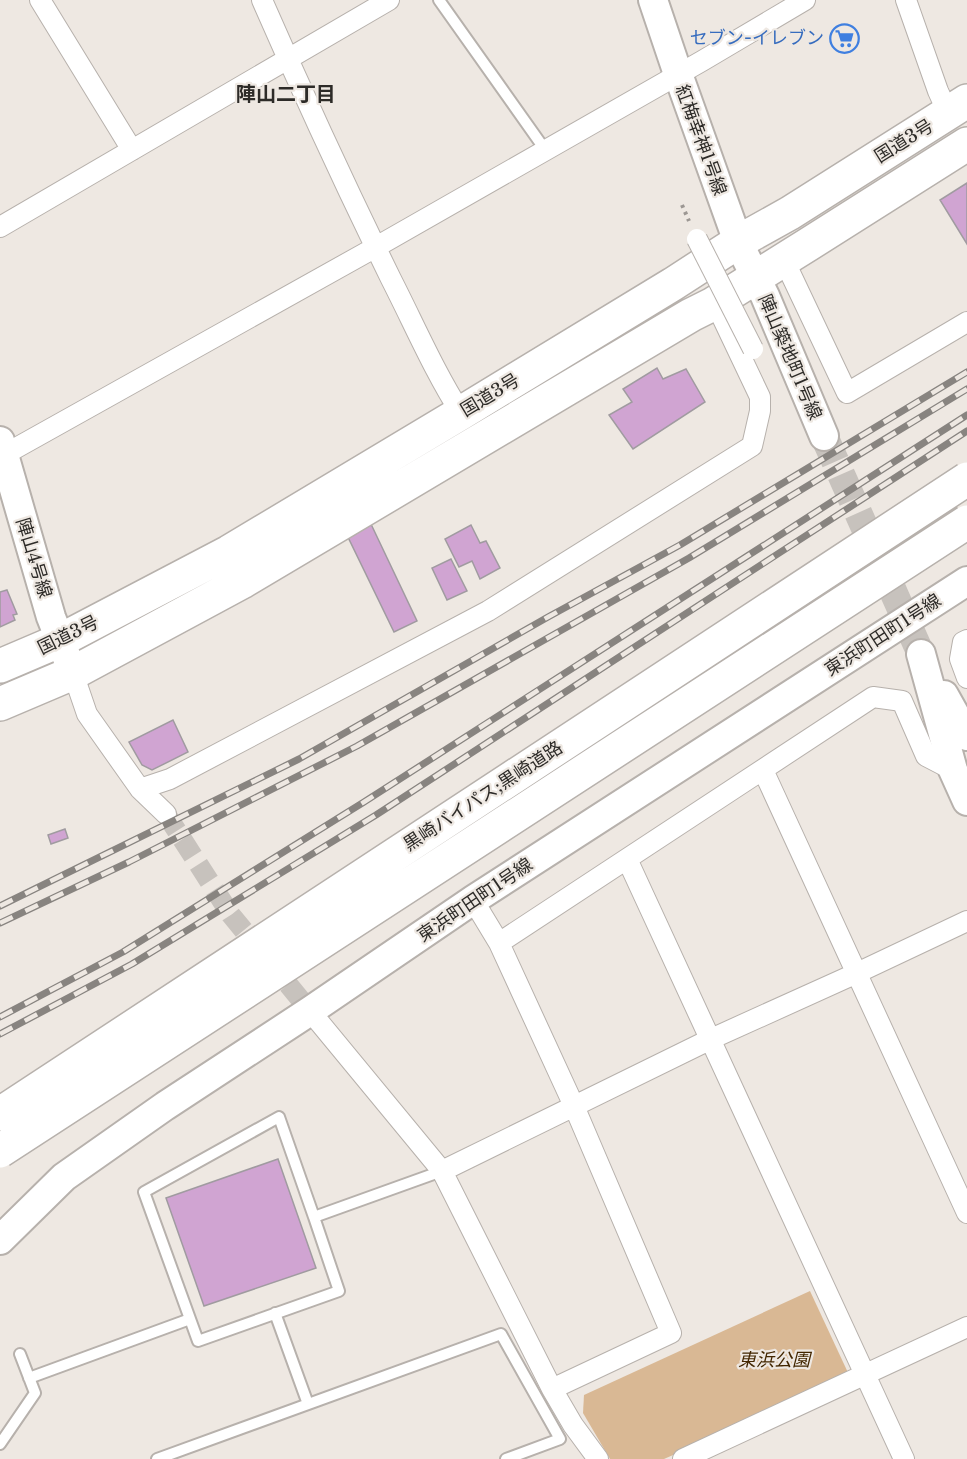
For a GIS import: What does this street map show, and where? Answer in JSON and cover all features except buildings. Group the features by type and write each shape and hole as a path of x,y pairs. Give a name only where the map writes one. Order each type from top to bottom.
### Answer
{"highway":[{"name":"国道3号","path":"0,666 60,640 229,552 673,284 957,107"},
{"name":"国道3号","path":"0,704 73,673 242,582 670,327 713,304 967,144"},
{"name":"黒崎バイパス;黒崎道路","path":"0,1114 967,478"},
{"name":"黒崎バイパス;黒崎道路","path":"0,1151 967,522"},
{"path":"0,1161 91,1091"}],"street":[{"path":"40,0 132,150"},
{"path":"262,0 376,247 446,389 461,413"},
{"path":"0,227 389,0"},
{"name":"紅梅幸神1号線","path":"653,0 738,242 756,277"},
{"path":"1,451 376,247 805,0"},
{"path":"906,0 938,91 957,107"},
{"path":"697,239 753,349"},
{"path":"784,260 847,393 967,322"},
{"name":"陣山築地町1号線","path":"756,277 824,436"},
{"path":"140,789 170,779 488,611 752,446 760,411 760,397 722,317 713,304"},
{"name":"陣山4号線","path":"1,451 51,617 73,673"},
{"name":"東浜町田町1号線","path":"0,1240 64,1177 165,1106 473,900 967,581"},
{"path":"967,640 963,642 960,659 967,678"},
{"path":"967,736 921,654 953,770 967,801"},
{"path":"73,673 87,714 140,789 166,814"},
{"path":"499,943 873,697 902,701 926,756 953,770"},
{"path":"763,770 967,1213"},
{"path":"627,859 904,1459"},
{"path":"473,900 499,943 574,1106 671,1333 552,1389"},
{"path":"442,1171 711,1039 967,921"},
{"path":"310,1011 442,1171 552,1389 573,1425 598,1459"},
{"path":"683,1459 967,1327"}],"lane":[{"path":"439,0 546,150"},
{"path":"279,1117 339,1291 275,1313 198,1341 144,1192 279,1117"},
{"path":"314,1217 442,1171"},
{"path":"275,1313 308,1404"},
{"path":"29,1378 190,1319"},
{"path":"157,1459 501,1334 560,1439 506,1459"},
{"path":"0,1444 34,1393 20,1354"}],"green space":[{"name":"東浜公園","path":"810,1291 850,1377 664,1459 610,1459 583,1413 584,1395"}],"tunnel":[{"path":"824,436 921,654"},
{"path":"166,814 231,915 310,1011"}],"railway":[{"path":"0,906 299,759 548,617 680,545 967,372"},
{"path":"0,923 129,862 357,746 689,558 967,389"},
{"path":"0,1017 123,952 364,802 967,415"},
{"path":"0,1034 132,964 376,815 967,431"}],"place":[{"name":"セブン-イレブン","path":"845,38"}],"district":[{"name":"陣山二丁目","path":"286,94"}]}
